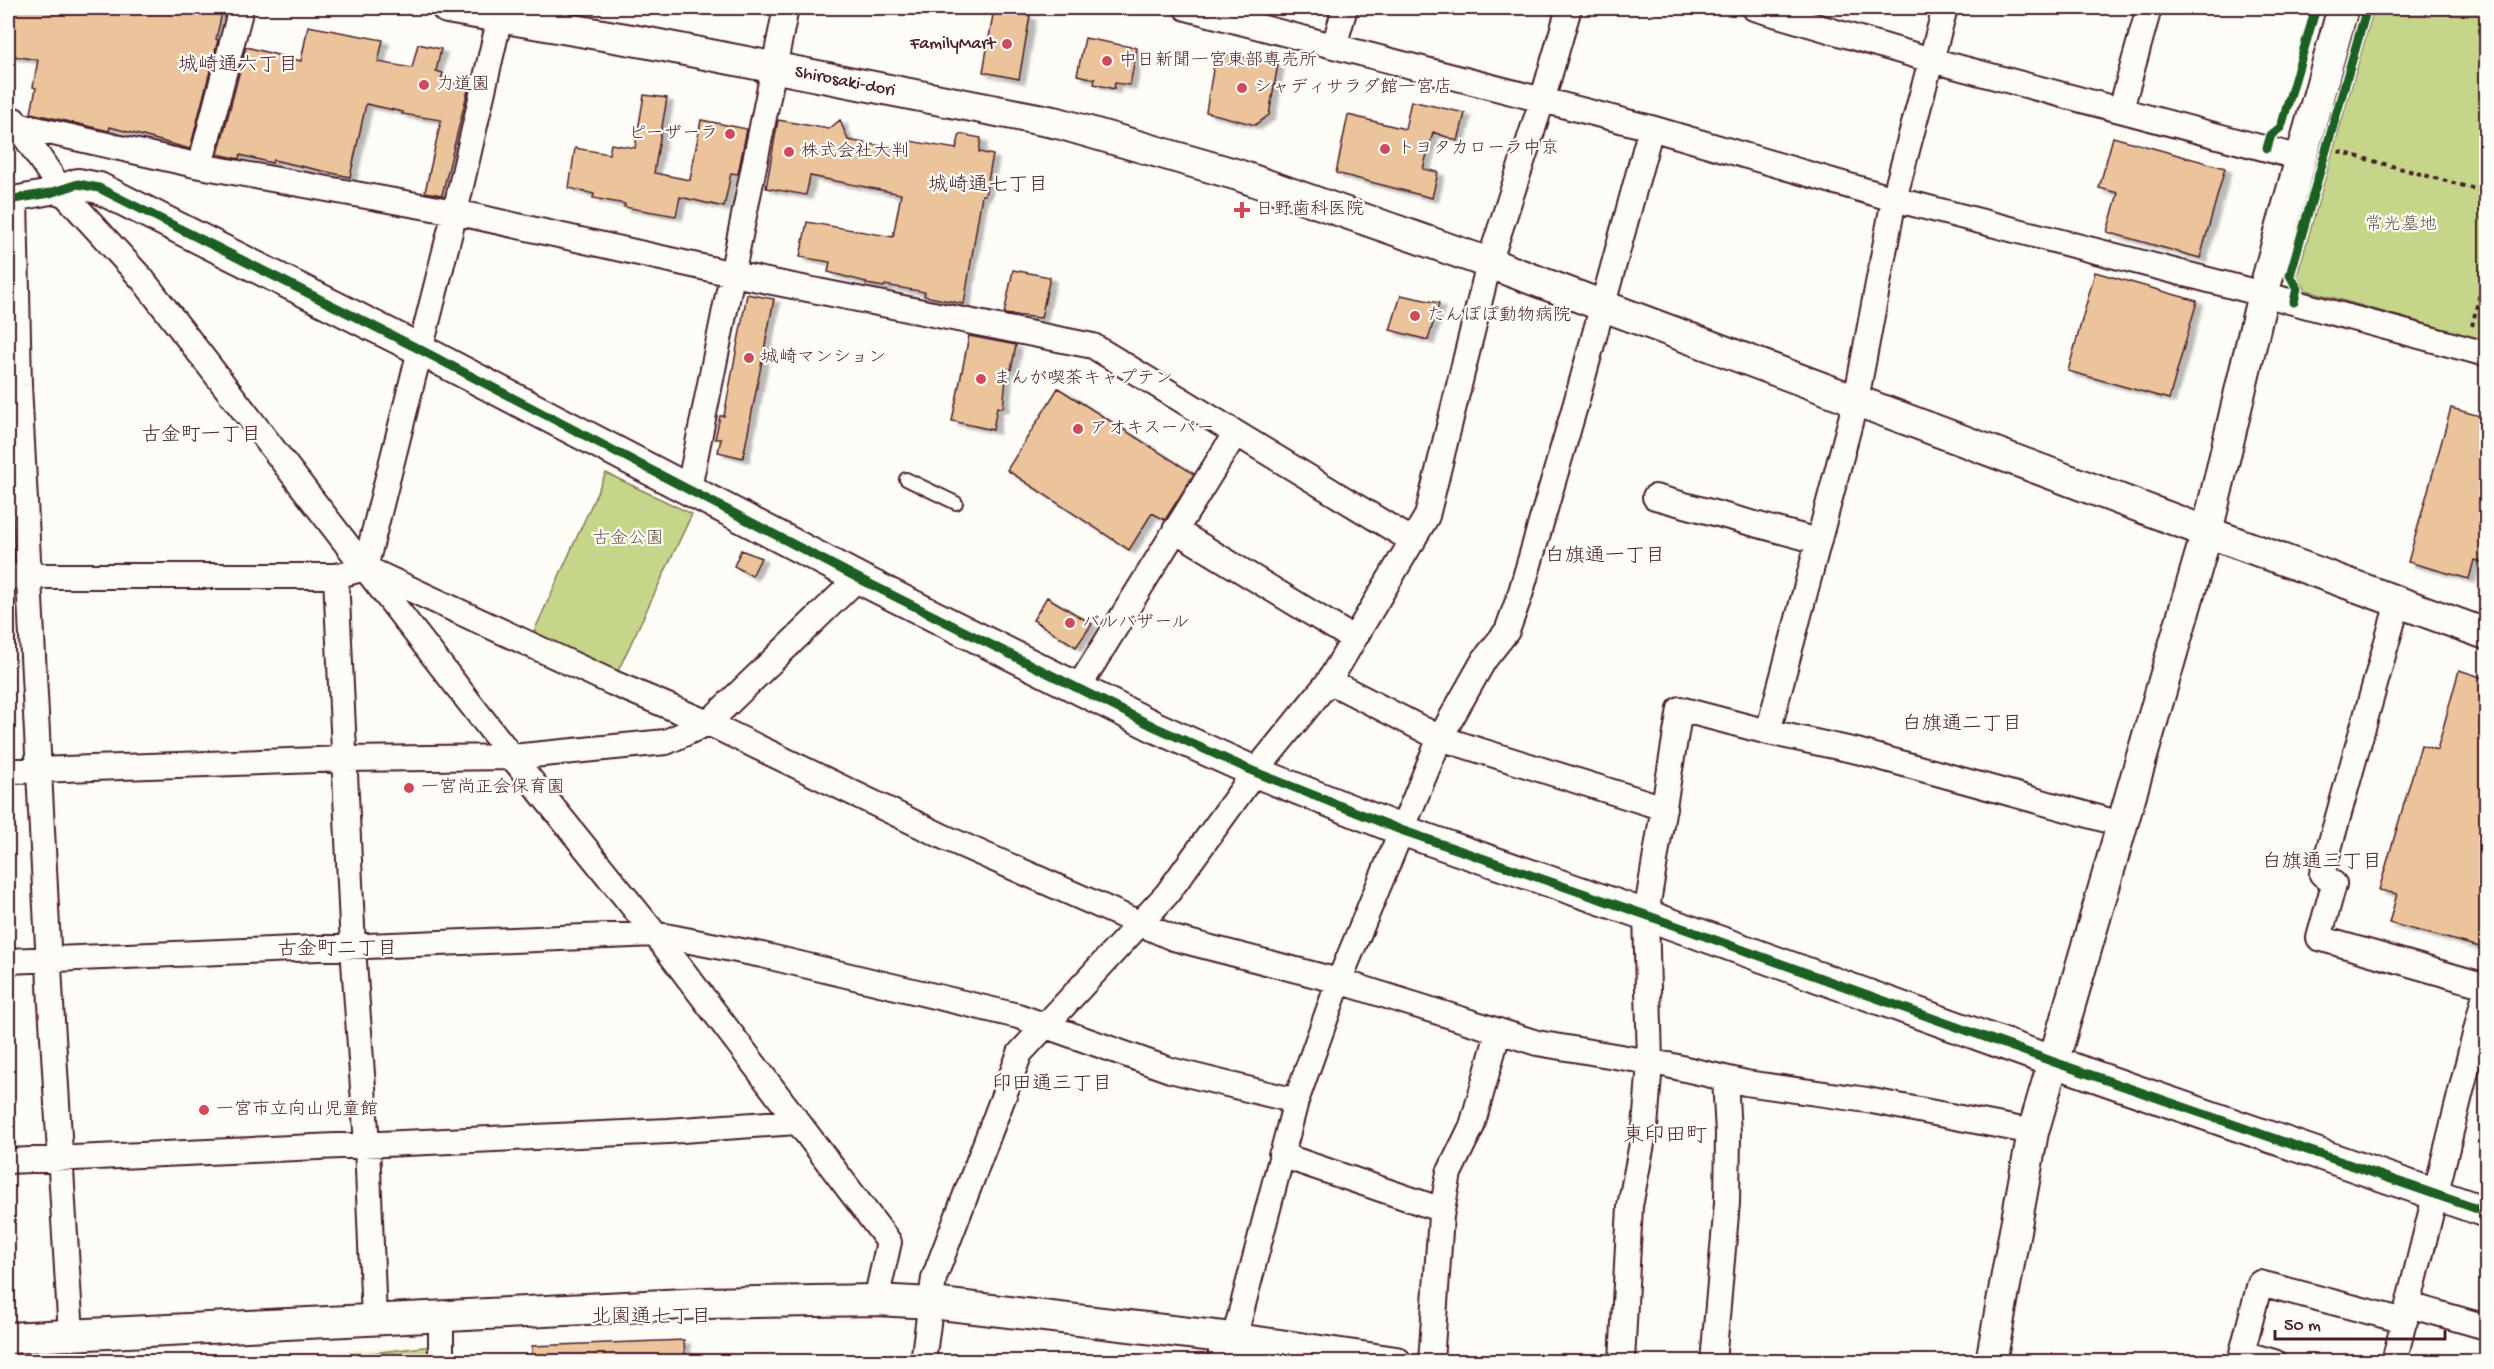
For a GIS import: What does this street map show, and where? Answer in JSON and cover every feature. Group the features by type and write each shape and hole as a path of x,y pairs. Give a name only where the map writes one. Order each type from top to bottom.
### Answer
{"street":[{"path":"200,166 241,8"},
{"name":"Shirosaki-dori","path":"447,8 500,12 774,69 1058,123 1238,175 1489,263 2207,532 2487,634"},
{"path":"689,488 786,8"},
{"path":"1186,8 1651,128 1894,199 2263,294 2476,352"},
{"path":"1334,46 1345,8"},
{"path":"923,1362 934,1278 1020,1053 1167,894 1256,772 1329,681 1426,516 1489,263 1542,101 1569,8"},
{"path":"1754,8 1931,60 2121,108 2314,153"},
{"path":"1768,732 1856,400 1894,199 1945,8"},
{"path":"2121,108 2150,8"},
{"path":"1991,1362 2033,1132 2207,532 2263,294 2314,153 2343,8"},
{"path":"365,568 422,350 500,12"},
{"path":"11,119 200,166 455,212 733,274 1093,346 1235,435 1413,541"},
{"path":"11,119 62,190 142,280 512,757 655,934 889,1242 876,1300"},
{"path":"1226,1346 1296,1101 1339,981 1440,738 1484,660 1507,631 1520,595 1651,128"},
{"path":"71,1335 39,770 19,576 13,385 11,200 62,190 78,184 99,188 422,350 858,578 1155,728 1256,772 1401,830 1646,915 2054,1062 2487,1212"},
{"path":"1078,688 1235,435"},
{"path":"1655,497 1818,541"},
{"path":"1175,530 1354,639"},
{"path":"19,576 336,576 365,568 613,683 708,723 944,837 1173,938 1339,981 1498,1033 1537,1043 1650,1062 1725,1078 1867,1100 2033,1132"},
{"path":"336,576 353,948 367,1144 375,1320"},
{"path":"8,771 345,759 512,757 666,742 708,723 858,578"},
{"path":"2394,1362 2487,988 2319,938 2334,884 2322,874 2398,602"},
{"path":"1329,681 1440,738 1664,808"},
{"path":"1622,1362 1630,1206 1645,1128 1650,1062 1646,915 1680,710 1857,751 2121,824"},
{"path":"8,960 353,948 655,934 785,961 1018,1016 1170,1070 1296,1101"},
{"path":"1431,1362 1443,1210 1449,1173 1472,1126 1498,1033"},
{"path":"1713,1362 1727,1203 1728,1134 1725,1078"},
{"path":"8,1161 656,1132 796,1122"},
{"path":"1281,1155 1443,1210"},
{"path":"2274,1362 2242,1353 2260,1284 2487,1327"},
{"path":"8,1338 704,1303 876,1300 932,1303 1226,1346 1383,1361"},
{"path":"441,1316 441,1362"}],"lane":[{"path":"906,479 956,503"}],"path":[{"path":"2314,153 2487,192"},
{"path":"2476,352 2487,269"}],"shaded area":[{"path":"432,1346 436,1362 148,1362"}],"green space":[{"name":"常光墓地","path":"2374,8 2486,8 2486,341 2306,290 2297,276"},
{"name":"古金公園","path":"606,473 692,514 616,675 532,636"},
{"path":"432,1346 436,1361 295,1362"}],"building":[{"path":"8,8 196,8 222,13 216,39 218,40 190,149 110,127 109,131 31,113 38,60 8,55"},
{"name":"FamilyMart","path":"994,9 1030,16 1019,79 983,72"},
{"path":"308,26 383,40 378,62 412,68 418,44 441,49 436,71 443,73 441,80 469,86 442,195 425,192 441,120 402,114 403,112 366,104 350,177 273,160 272,163 240,155 239,159 218,154 246,47 301,61"},
{"name":"中日新聞一宮東部専売所","path":"1085,38 1137,48 1130,85 1115,83 1114,89 1094,84 1095,79 1077,75"},
{"name":"シャディサラダ館一宮店","path":"1216,52 1278,64 1269,115 1255,125 1206,112"},
{"path":"644,95 667,98 654,173 690,180 701,120 747,129 738,174 731,173 724,207 680,197 676,216 624,207 625,204 593,198 594,194 569,188 575,148 609,154 611,144 635,148"},
{"name":"トヨタカローラ中京","path":"1411,101 1465,113 1458,141 1433,132 1423,169 1438,172 1432,198 1336,173 1348,115 1405,129"},
{"path":"778,120 829,129 840,120 848,140 908,151 910,141 956,149 960,134 981,138 979,152 993,155 985,195 982,195 964,304 924,296 925,292 866,284 866,282 828,272 830,262 800,257 807,222 893,237 901,194 810,176 806,195 766,188"},
{"path":"2113,137 2225,168 2200,258 2107,232 2118,193 2099,188"},
{"path":"1013,270 1050,277 1041,318 1004,314"},
{"path":"2095,272 2197,301 2169,399 2068,371"},
{"name":"城崎マンション","path":"747,294 774,299 743,458 718,452 721,439 715,439 720,416 724,416"},
{"name":"たんぽぽ動物病院","path":"1401,295 1439,303 1428,340 1390,330"},
{"name":"まんが喫茶キャプテン","path":"969,336 1016,345 1011,370 1007,369 1003,408 997,407 993,430 952,421"},
{"name":"アオキスーパー","path":"1058,388 1194,474 1165,520 1152,513 1129,550 1007,470"},
{"path":"2451,408 2487,418 2487,563 2474,560 2469,579 2408,562"},
{"path":"741,550 761,558 752,576 734,566"},
{"path":"1047,597 1092,624 1076,647 1033,620"},
{"path":"2459,670 2487,679 2487,925 2480,947 2389,923 2397,894 2379,890 2421,745 2437,750"},
{"path":"684,1340 685,1362 532,1362 532,1346"}],"cycle path":[{"path":"2267,148 2271,135 2281,127 2316,8"},
{"path":"2294,302 2297,288 2290,275 2367,8"},
{"path":"8,200 50,193 78,184 99,188 421,350 858,578 1155,727 1255,772 1401,830 1646,915 2054,1062 2486,1212"}],"place":[{"name":"FamilyMart","path":"1007,44"},
{"name":"中日新聞一宮東部専売所","path":"1107,61"},
{"name":"力道園","path":"424,85"},
{"name":"シャディサラダ館一宮店","path":"1242,88"},
{"name":"ピーザーラ","path":"730,134"},
{"name":"トヨタカローラ中京","path":"1385,149"},
{"name":"株式会社大判","path":"789,152"},
{"name":"日野歯科医院","path":"1242,210"},
{"name":"たんぽぽ動物病院","path":"1415,316"},
{"name":"城崎マンション","path":"749,358"},
{"name":"まんが喫茶キャプテン","path":"981,379"},
{"name":"アオキスーパー","path":"1078,429"},
{"name":"バルバザール","path":"1070,623"},
{"name":"一宮尚正会保育園","path":"409,788"},
{"name":"一宮市立向山児童館","path":"204,1110"}],"district":[{"name":"城崎通六丁目","path":"238,66"},
{"name":"城崎通七丁目","path":"988,186"},
{"name":"古金町一丁目","path":"201,436"},
{"name":"白旗通一丁目","path":"1605,557"},
{"name":"白旗通二丁目","path":"1962,725"},
{"name":"白旗通三丁目","path":"2322,863"},
{"name":"古金町二丁目","path":"337,950"},
{"name":"印田通三丁目","path":"1052,1085"},
{"name":"東印田町","path":"1665,1137"},
{"name":"北園通七丁目","path":"651,1318"}]}
